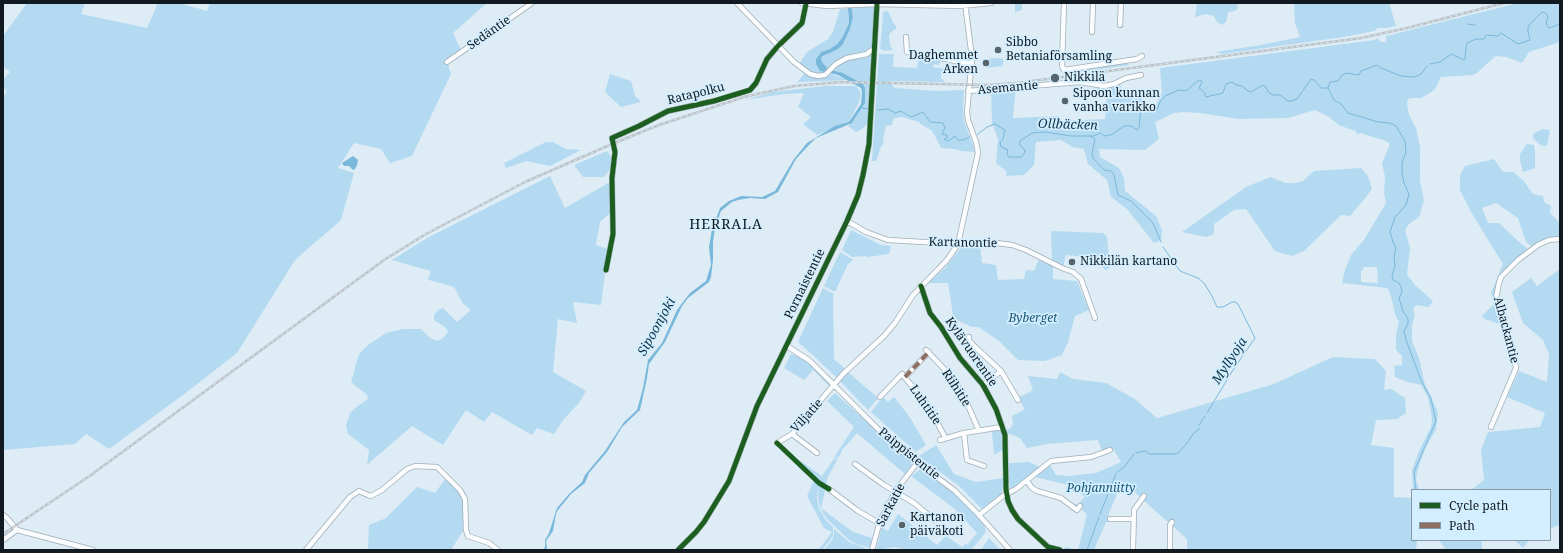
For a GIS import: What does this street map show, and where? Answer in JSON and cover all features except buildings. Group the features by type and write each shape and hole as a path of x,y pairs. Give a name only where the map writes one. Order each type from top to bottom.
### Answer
{"street":[{"name":"Sedäntie","path":"447,62 532,3"},
{"path":"737,3 778,46 806,72 818,76 827,73 836,64 847,58 867,54 874,50"},
{"path":"778,46 802,22 804,4 856,6 877,4 966,5 992,3"},
{"path":"1064,3 1062,66 1064,70 1137,59 1142,56"},
{"path":"1092,32 1093,3"},
{"path":"1120,3 1120,25"},
{"name":"Pornaistentie","path":"678,550 704,522 728,480 757,406 847,221 859,191 869,144 877,4"},
{"path":"959,242 978,153 976,142 967,117 972,56 966,5"},
{"path":"906,37 907,52 972,64"},
{"name":"Ratapolku","path":"606,270 613,234 612,178 615,152 612,138 639,126 668,110 750,90 756,83 767,59 778,46"},
{"name":"Asemantie","path":"968,91 1080,82 1104,86 1114,84 1126,78 1141,75"},
{"name":"Kartanontie","path":"847,221 866,232 883,238 971,244 997,243 1012,245 1026,250 1073,272 1081,280 1094,318"},
{"name":"Albackantie","path":"1491,427 1516,368 1515,356 1496,298 1499,282 1501,277 1518,260 1539,245 1549,240 1560,238"},
{"name":"Viljatie","path":"777,443 792,434 835,386 843,374 875,345 892,326 913,295 947,260 959,242"},
{"name":"Kylävuorentie","path":"921,286 930,313 941,327 956,353 983,385 991,398 1002,427 1006,450 1008,501 1012,510 1018,519 1048,547 1060,550"},
{"path":"969,337 969,340 974,346 1001,371 1018,400"},
{"name":"Paippistentie","path":"787,346 810,361 886,438 954,490 979,515 1009,550"},
{"name":"Riihitie","path":"904,375 928,351 950,375 964,396 979,430"},
{"path":"983,385 1001,371"},
{"path":"880,398 904,375"},
{"name":"Luhtitie","path":"904,375 927,404 945,437"},
{"path":"940,440 945,437 964,433 1002,427"},
{"path":"964,433 967,460 984,466"},
{"path":"792,434 817,453"},
{"path":"979,515 1027,481 1051,461 1091,457 1110,450"},
{"name":"Sarkatie","path":"872,550 879,523 895,492 917,463"},
{"path":"855,464 895,492 914,503 945,529 947,533"},
{"path":"306,550 350,497 359,491 370,496 373,495 382,490 407,469 415,466 436,467 460,490 465,499 466,530 468,536 496,546 498,550"},
{"path":"1027,481 1032,488 1037,491 1061,498 1077,510 1080,506"},
{"path":"829,489 858,511 879,523"},
{"path":"1133,550 1134,510 1144,496"},
{"path":"3,515 17,530 93,550"},
{"path":"1110,519 1133,519"},
{"path":"1170,550 1170,525 1172,522"},
{"path":"3,540 17,530"}],"green space":[{"path":"27,3 85,3 81,14 147,28 158,3 179,3 207,11 210,3 487,3 453,33 461,50 447,62 451,74 412,156 390,163 381,149 354,143 338,168 354,173 341,220 295,260 237,353 109,449 86,434 75,444 3,450 3,97 7,91 3,87 3,80 10,72 3,66 3,36"},
{"path":"851,3 877,3 870,121 862,129 856,132 848,126 855,119 865,103 865,88 863,84 843,73 828,69 822,62 821,58 843,44 850,29 853,17"},
{"path":"1015,3 1022,3 1022,10 1015,12"},
{"path":"1197,3 1237,3 1238,8 1235,11 1228,12 1226,22 1222,25 1217,22 1214,16 1206,14 1195,17"},
{"path":"1294,3 1389,3 1396,26 1378,28 1374,31 1344,37 1222,54 1216,52 1300,37 1295,23"},
{"path":"1518,3 1560,3 1560,42 1529,52 1522,63 1507,57 1496,56 1473,75 1441,77 1435,89 1430,93 1421,98 1408,99 1407,103 1409,115 1416,128 1420,147 1420,181 1424,200 1419,217 1409,224 1405,230 1410,248 1407,275 1416,286 1433,301 1429,307 1416,305 1413,309 1415,316 1412,325 1412,341 1419,358 1425,385 1438,413 1436,429 1425,449 1417,472 1416,480 1419,489 1413,489 1412,470 1431,427 1432,418 1428,397 1421,385 1407,382 1395,377 1394,366 1402,365 1402,356 1396,350 1396,335 1399,321 1396,317 1390,293 1387,288 1342,283 1351,255 1364,240 1386,203 1384,192 1385,177 1382,163 1389,147 1389,143 1360,133 1358,135 1355,131 1339,125 1329,117 1315,110 1288,118 1239,119 1200,113 1174,113 1155,122 1159,139 1145,150 1099,149 1100,157 1119,168 1124,178 1125,191 1156,216 1162,230 1161,240 1154,243 1127,209 1111,197 1107,180 1088,164 1084,149 1072,147 1061,140 1036,142 1034,165 1024,175 1006,176 1007,172 996,163 998,139 992,123 991,89 1016,87 1013,118 1059,116 1062,121 1105,119 1107,93 1097,94 1097,85 1104,86 1120,81 1121,90 1127,97 1142,88 1142,106 1155,107 1162,93 1160,68 1375,40 1378,38 1380,42 1386,42 1386,36","holes":["1364,267 1377,267 1378,283 1361,282 1361,272"]},
{"path":"840,9 848,9 849,17 849,23 842,38 830,49 821,52 816,59 827,72 818,76 798,66 807,52 828,39 833,32"},
{"path":"888,11 897,28 890,33 889,37 890,45 893,50 885,51 880,49 883,12"},
{"path":"879,54 894,54 893,67 917,68 919,57 940,61 939,65 934,64 933,67 945,69 941,74 941,78 945,82 889,81 894,88 937,91 964,90 964,121 975,152 941,148 931,130 919,122 902,117 894,118 892,125 886,126 883,138 884,142 876,161 872,161"},
{"path":"988,59 1003,59 1003,66 986,68 986,66 989,66"},
{"path":"1125,62 1130,65 1072,73 1072,71"},
{"path":"805,73 820,77 825,77 831,74 848,80 797,82"},
{"path":"610,74 631,81 635,96 641,102 621,107 605,92"},
{"path":"825,86 856,86 861,93 859,102 849,122 817,135 803,124 811,117 798,107 804,93 785,94 745,100 773,92"},
{"path":"1543,129 1550,130 1547,145 1544,146 1539,144 1533,138 1534,133"},
{"path":"546,142 553,142 566,149 581,150 550,166 527,161 506,168 504,163"},
{"path":"1527,144 1534,145 1535,168 1523,172 1520,154"},
{"path":"607,151 613,159 611,168 604,177 583,177 574,165"},
{"path":"1494,159 1503,172 1513,172 1523,180 1533,194 1543,196 1544,202 1551,206 1550,213 1560,223 1560,239 1549,241 1534,248 1526,242 1518,218 1496,203 1482,208 1488,223 1499,223 1530,251 1501,278 1496,291 1505,326 1485,319 1482,316 1494,304 1491,293 1503,264 1471,212 1460,190 1460,175 1465,166"},
{"path":"1361,168 1368,176 1372,189 1366,197 1350,216 1341,215 1304,251 1292,256 1275,251 1246,209 1234,210 1214,224 1214,234 1206,237 1182,232 1246,187 1271,177 1285,183 1295,183 1303,181 1314,171"},
{"path":"550,176 565,208 610,182 610,213 600,222 596,245 608,249 601,305 573,302 577,323 558,319 553,372 586,391 579,403 563,420 554,434 537,428 532,435 492,412 484,422 466,410 443,445 412,426 367,465 369,450 348,434 346,425 350,413 368,399 367,395 351,382 359,354 368,345 386,333 403,329 421,329 430,338 438,341 448,332 445,327 434,320 434,315 438,310 443,308 457,322 470,311 469,308 463,304 454,287 428,279 431,271 392,260 429,237"},
{"path":"851,230 881,245 891,246 889,254 868,257 852,257 842,250"},
{"path":"1051,231 1103,233 1107,237 1110,268 1105,270 1095,258 1066,255 1063,267 1052,261"},
{"name":"Byberget","path":"963,245 980,246 982,263 996,265 998,280 1024,279 1026,270 1034,271 1039,259 1053,265 1053,279 1077,281 1089,310 1075,316 1068,342 1062,355 1045,361 1018,360 998,340 978,327 972,327 957,320 953,315 948,283 928,283 945,268"},
{"path":"840,252 853,260 848,264 835,292 824,286"},
{"path":"1560,269 1560,526 1551,528 1551,489 1472,489 1484,480 1481,450 1488,432 1540,427 1545,413 1507,397 1519,371 1547,382 1549,354 1543,340 1523,323 1512,292 1531,278 1537,286"},
{"path":"823,288 834,294 834,359 845,369 837,378 798,342"},
{"path":"791,354 808,363 820,374 831,386 828,390 828,385 813,370 804,380 784,368"},
{"name":"Pohjanniitty","path":"1333,357 1375,359 1386,371 1384,390 1391,389 1405,398 1406,413 1397,419 1376,420 1371,445 1394,448 1394,497 1411,498 1411,541 1417,541 1416,550 1187,550 1187,539 1122,481 1108,516 1108,522 1106,522 1094,550 1078,550 1087,514 1080,508 1073,510 1071,503 1078,504 1085,497 1072,486 1035,477 1050,465 1056,475 1069,476 1096,473 1121,462 1112,447 1102,451 1098,440 1047,444 1027,448 1020,438 1007,433 1007,429 1013,425 1012,416 1025,409 1018,398 1033,390 1028,376 1057,379 1060,372 1073,379 1106,383 1135,399 1157,418 1274,384"},
{"path":"848,372 878,398 868,410 840,381"},
{"path":"835,393 911,462 912,466 905,474 857,433 842,450 840,456 833,459 854,427 827,401"},
{"path":"883,397 888,402 894,397 909,416 926,445 916,452 871,412"},
{"path":"1002,430 1004,449 994,455 992,431"},
{"path":"777,443 819,483 817,498 819,509 826,520 833,527 833,535 822,550 819,549 832,532 824,528 807,496 814,480 776,445"},
{"path":"780,444 796,458 822,476 833,460 838,458 827,479 826,486 820,482"},
{"path":"936,445 954,474 976,482 1004,478 1002,495 983,510 960,487 919,456"},
{"path":"1029,462 1040,467 1012,490 1010,489 1009,463"},
{"path":"921,469 953,492 968,506 984,525 986,532 971,550 908,550 894,547 876,550 882,526 888,531 898,514 937,545 946,536 962,547 965,544 967,545 977,533 955,509 911,476"},
{"path":"446,478 459,490 463,499 464,529 451,550 368,550 369,525 386,518 417,487 435,493"},
{"path":"819,484 826,487 821,508 853,532 872,538 870,548 856,544 849,540 827,519 820,508 818,498"},
{"path":"834,529 849,542 870,550 824,550 832,540"},
{"path":"989,538 1000,550 981,550"},
{"path":"1440,541 1482,541 1482,550 1446,550"},
{"path":"1515,541 1528,541 1523,548"},
{"path":"1065,547 1078,550 1064,550"}],"shaded area":[{"path":"847,3 851,3 853,17 850,29 843,44 838,49 821,58 822,62 828,69 843,73 863,84 865,88 865,103 852,123 816,138 809,145 796,159 778,192 765,199 750,198 732,202 721,211 715,228 713,260 709,282 688,298 682,306 665,342 649,364 640,410 622,427 607,452 589,473 585,483 571,494 558,510 553,531 546,541 547,548 546,550 543,550 545,547 545,540 549,533 557,508 582,482 585,475 605,451 624,422 637,410 648,360 662,343 677,310 690,293 706,281 711,265 709,247 712,229 720,208 729,201 741,196 762,197 775,191 794,159 807,143 835,126 849,122 861,104 861,88 838,75 820,71 816,64 816,59 821,52 830,49 842,38 849,23"},
{"path":"353,156 358,160 355,169 353,170 349,166 344,166 342,163"}],"waterway":[{"name":"Ollbäcken","path":"1430,64 1440,62 1451,54 1464,60 1467,43 1476,39 1484,39 1486,35 1498,36 1501,33 1518,44 1530,40 1528,27 1542,12 1546,13 1548,17 1546,23 1549,28 1560,24"},
{"path":"1468,24 1475,25"},
{"name":"Ollbäcken","path":"978,134 987,127 995,124 1005,130 1003,139 1000,142 1001,147 1008,150 1007,154 1009,157 1021,157 1025,150 1020,145 1020,141 1032,133 1045,132 1071,136 1094,136 1100,133 1105,136 1111,135 1124,126 1131,126 1137,130 1139,128 1141,108 1152,111 1157,110 1160,102 1165,96 1179,90 1186,91 1199,80 1202,82 1199,88 1204,92 1206,97 1223,93 1226,84 1232,82 1251,92 1263,85 1269,93 1273,95 1280,95 1288,101 1291,101 1297,99 1311,79 1314,80 1321,88 1328,88 1330,82 1338,81 1342,75 1346,73 1359,75 1361,71 1377,65 1401,76 1415,77 1421,74 1427,66"},
{"path":"1328,88 1334,100 1341,104 1348,113 1378,122 1390,123 1396,126 1405,141 1406,152 1402,163 1402,173 1404,183 1409,194 1406,205 1395,217 1390,232 1396,248 1394,257 1395,266 1392,276 1393,280 1399,283 1401,287 1402,292 1399,298 1403,311 1408,319 1408,324 1404,331 1406,340 1421,380 1431,399 1436,421 1414,472 1416,489"},
{"path":"862,108 869,109"},
{"path":"878,110 888,109 895,113 901,111 911,117 923,112 930,122 943,123 945,128 942,134 947,135 947,138 944,139 946,141 955,136 958,140 963,140 970,137"},
{"name":"Myllyoja","path":"1090,136 1095,139 1092,154 1093,158 1104,170 1111,171 1114,175 1118,195 1131,201 1153,223 1161,242"},
{"name":"Myllyoja","path":"1163,247 1180,271 1198,278 1204,283 1217,307 1223,307 1232,302 1238,304 1255,338 1233,370 1207,413"},
{"name":"Myllyoja","path":"1199,425 1205,416"},
{"name":"Myllyoja","path":"1136,453 1146,451 1149,454 1177,454 1185,446 1193,434 1200,428"},
{"name":"Myllyoja","path":"1118,472 1125,466 1134,454"},
{"name":"Myllyoja","path":"1100,514 1116,474"},
{"name":"Myllyoja","path":"1087,550 1099,517"}],"railway":[{"path":"3,534 91,475 384,260 426,234 525,182 659,125 744,97 794,86 841,82 988,85 1017,83 1361,38 1407,28 1504,3"}],"marked path":[{"path":"905,377 929,352"}],"cycle path":[{"path":"678,550 704,522 729,481 757,406 847,221 858,195 869,144 877,3"},
{"path":"606,270 613,234 612,178 615,152 612,138 668,111 714,101 750,90 756,83 767,59 802,23 806,4"},
{"path":"921,286 930,313 941,327 960,358 983,385 996,409 1005,435 1006,489 1008,501 1012,510 1018,519 1048,547 1060,550"},
{"path":"777,443 819,483 829,489"}],"place":[{"name":"Sibbo Betaniaförsamling","path":"998,50"},
{"name":"Daghemmet Arken","path":"986,63"},
{"name":"Nikkilä","path":"1055,78"},
{"name":"Sipoon kunnan vanha varikko","path":"1065,101"},
{"name":"Nikkilän kartano","path":"1072,262"},
{"name":"Kartanon päiväkoti","path":"902,525"}],"district":[{"name":"HERRALA","path":"726,225"}],"water label":[{"name":"Sipoonjoki","path":"657,327"}]}
